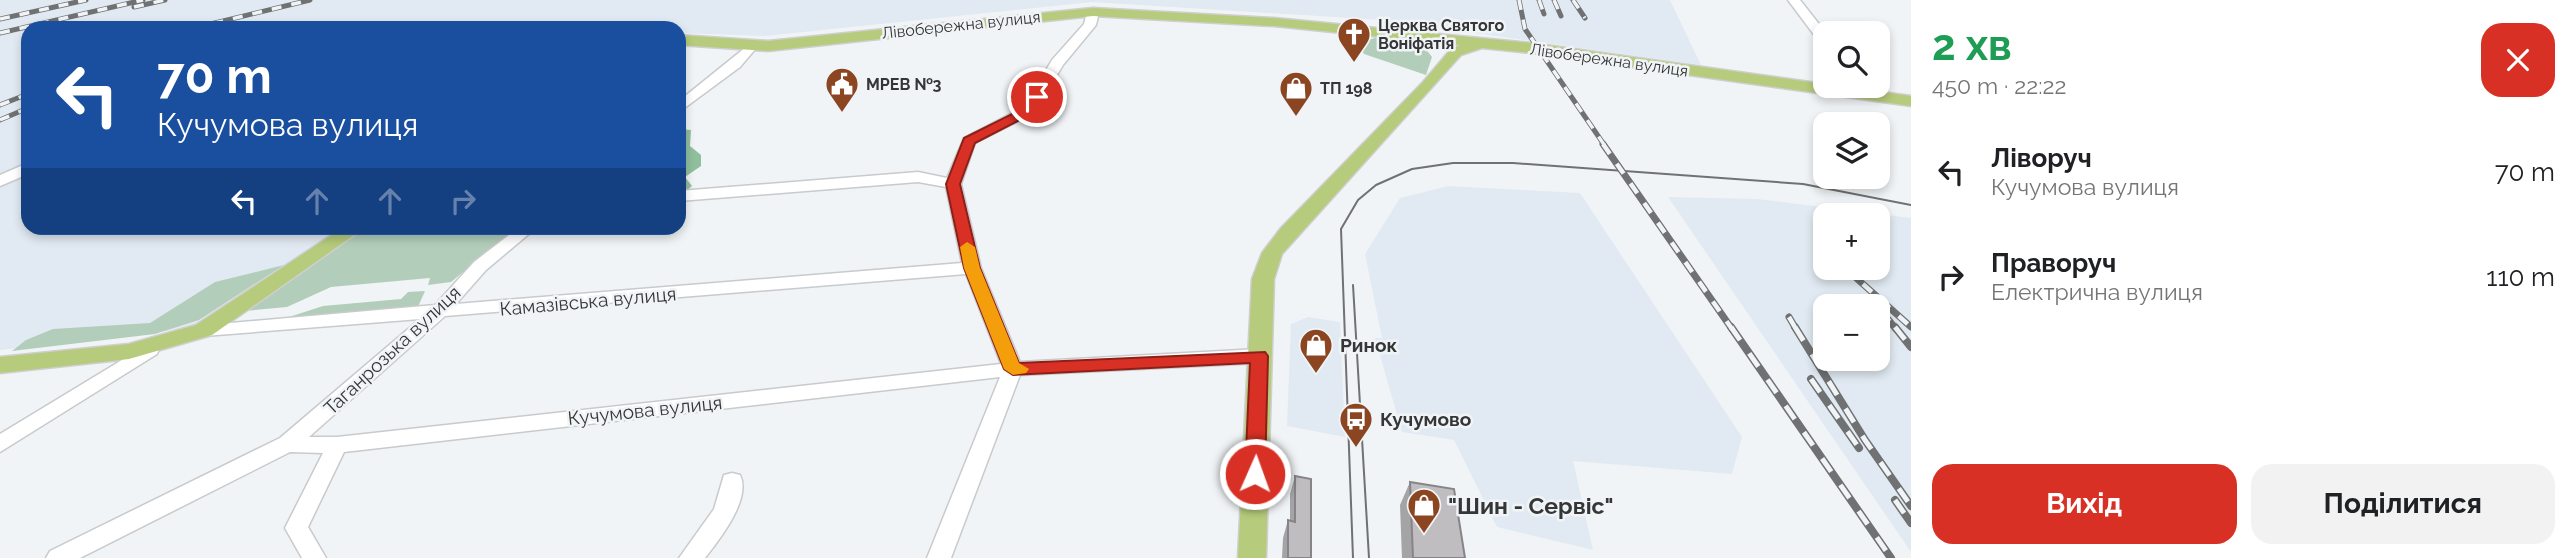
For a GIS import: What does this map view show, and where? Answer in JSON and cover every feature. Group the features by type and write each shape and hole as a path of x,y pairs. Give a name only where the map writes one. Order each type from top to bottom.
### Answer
{"main road":[{"name":"Лівобережна вулиця","path":"686,41 751,47 1093,12 1274,22 1376,32 1813,84"},
{"path":"1376,32 1424,43 1436,49 1447,61"},
{"path":"1252,558 1263,279 1272,253 1288,232 1429,85 1447,61 1466,46 1482,44"},
{"name":"Лівобережна вулиця","path":"1890,96 1911,101"},
{"path":"0,365 150,349 204,330 344,235"}],"street":[{"path":"1794,0 1813,25"},
{"path":"939,558 1013,369 972,268 953,184 969,141 1029,110 1057,63 1090,25 1093,12"},
{"path":"686,102 735,64 751,47"},
{"path":"0,181 21,171"},
{"path":"686,195 918,177 953,184"},
{"name":"Таганрозька вулиця","path":"288,444 438,313 480,266 519,235"},
{"name":"Камазівська вулиця","path":"204,330 972,268"},
{"path":"0,444 150,349"},
{"name":"Кучумова вулиця","path":"58,558 288,444 337,445 1013,369 1259,356"},
{"path":"314,558 296,528 337,445"},
{"path":"691,558 715,528 732,494 732,481"}],"shaded area":[{"path":"0,0 1670,0 1701,65 1383,20 1092,2 765,36 686,33 686,21 21,21 21,235 332,235 194,328 0,350"},
{"path":"1448,186 1580,193 1742,437 1732,474 1573,461 1593,550 1497,527 1454,440 1402,432 1375,338 1382,338 1365,254 1400,198"},
{"path":"1668,197 1758,199 1813,206 1813,280 1890,280 1890,215 1911,218 1911,552"},
{"name":"Ринок","path":"1308,317 1340,322 1345,437 1287,426 1291,324"}],"green space":[{"path":"1375,38 1422,47 1432,57 1426,75 1364,54 1361,48 1363,41"},
{"path":"686,130 691,130 690,146 701,155 701,166 686,176"},
{"path":"686,178 692,186 686,191"},
{"path":"355,235 508,235 451,282 428,285 430,278 331,287 287,307 244,311"},
{"path":"284,265 199,320 155,334 12,351 26,340 53,329 150,323 215,282"},
{"path":"425,291 417,309 286,318 323,306 401,299 408,292"}],"building":[{"path":"1295,476 1311,479 1311,558 1288,558 1288,520 1295,522"},
{"path":"1410,482 1454,489 1465,558 1413,558"}],"tram line":[{"path":"1353,558 1341,229 1358,200 1376,185 1412,169 1453,163 1513,163 1803,184 1911,205"},
{"path":"1353,285 1369,558"}],"railway":[{"path":"0,19 86,0"},
{"path":"52,21 143,0"},
{"path":"134,7 165,0"},
{"path":"223,21 310,0"},
{"path":"1519,0 1525,29 1605,146"},
{"path":"1539,0 1544,14"},
{"path":"1554,0 1561,16"},
{"path":"1573,0 1585,18"},
{"path":"0,33 21,28"},
{"path":"0,105 21,97"},
{"path":"0,120 21,111"},
{"path":"1603,144 1732,329"},
{"path":"1858,280 1911,327"},
{"path":"1789,317 1796,329"},
{"path":"1890,322 1896,329"},
{"path":"1731,327 1891,558"},
{"path":"1795,327 1865,440 1911,506"},
{"path":"1895,327 1911,347"},
{"path":"1811,379 1859,448"},
{"path":"1895,500 1911,523"}],"slow traffic":[{"path":"967,247 972,268 1013,369 1020,369"}],"place":[{"name":"Церква Святого Воніфатія","path":"1354,64"},
{"name":"МРЕВ №3","path":"842,114"},
{"name":"ТП 198","path":"1296,118"},
{"name":"Ринок","path":"1316,375"},
{"name":"Кучумово","path":"1356,449"},
{"name":"\"Шин - Сервіс\"","path":"1424,535"}],"route":[{"path":"1037,97 1029,110 969,141 953,184 972,268 1013,369 1259,356 1255,474"}]}
